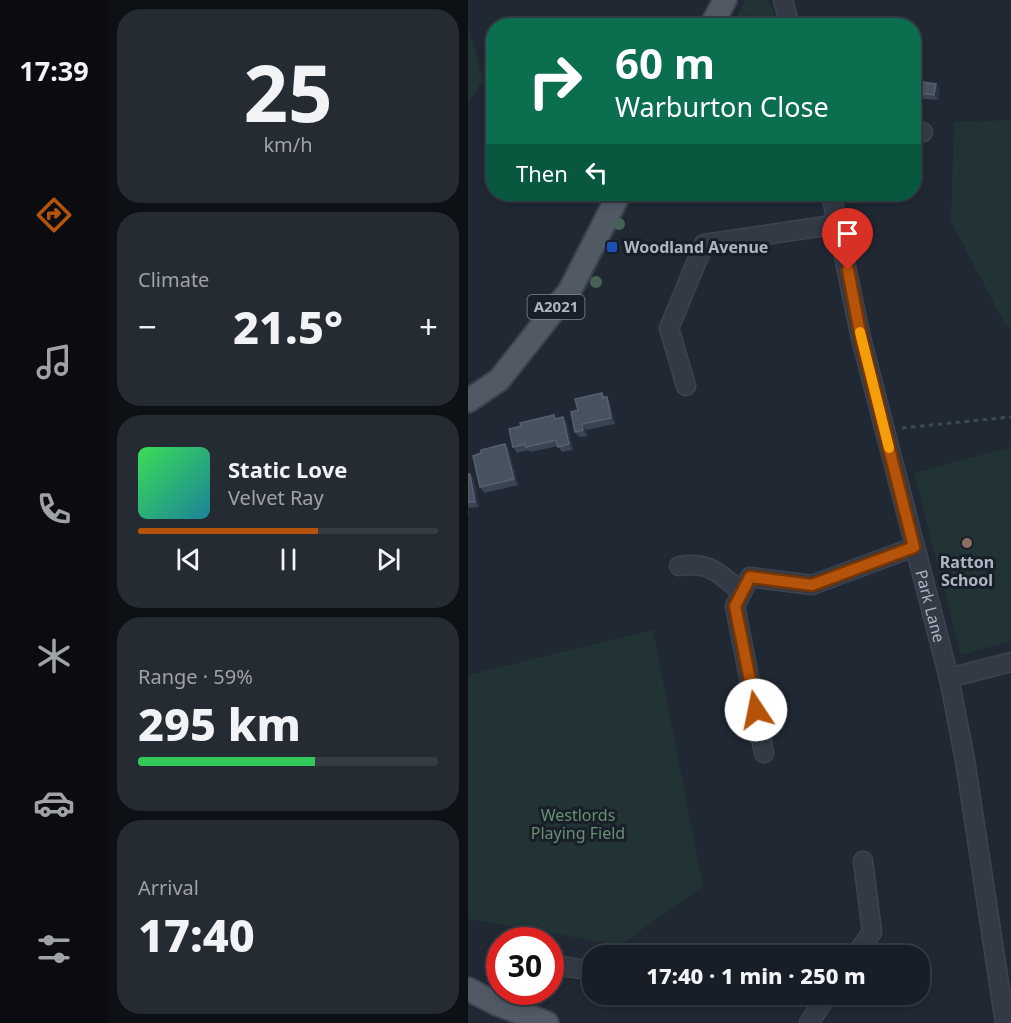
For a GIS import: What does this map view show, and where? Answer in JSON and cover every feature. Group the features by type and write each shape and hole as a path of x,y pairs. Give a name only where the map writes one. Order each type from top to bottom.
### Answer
{"main road":[{"path":"715,18 725,0"},
{"name":"A2021","path":"468,402 498,380 570,290 615,201"},
{"path":"468,988 486,993"},
{"path":"514,1005 547,1023"}],"street":[{"path":"783,0 788,18"},
{"name":"Park Lane","path":"833,201 861,338 949,678 965,760 1005,1023"},
{"path":"686,386 669,328 704,244 838,224"},
{"path":"764,753 735,606 750,577 812,585 914,547"},
{"path":"679,566 696,564 712,569 742,592"},
{"path":"949,678 1011,662"},
{"path":"863,861 872,932 863,945"},
{"path":"564,966 582,969"},
{"path":"809,1023 821,1005"}],"path":[{"path":"885,430 1011,417"}],"green space":[{"path":"746,0 768,0 775,18 760,18 751,15 745,18 735,18"},
{"path":"468,23 483,80 468,103"},
{"path":"1011,120 1011,327 1006,326 951,221 954,122"},
{"path":"627,201 631,201 584,294 583,289"},
{"name":"Ratton School","path":"1011,447 1011,641 961,655 914,473"},
{"name":"Westlords Playing Field","path":"653,630 703,886 620,945 564,935 564,927 515,927 468,919 468,675"}],"building":[{"path":"921,82 936,84 934,95 921,93"},
{"path":"602,393 603,398 607,397 611,418 582,424 583,430 575,432 571,412 578,410 575,399"},
{"path":"554,415 555,419 563,417 569,444 558,447 556,440 526,447 525,444 513,447 509,429 521,426 520,423"},
{"path":"505,444 514,479 480,487 473,456 481,453 481,450"},
{"path":"468,474 470,474 475,502 468,502"}],"slow traffic":[{"path":"860,332 889,448"}],"place":[{"name":"Woodland Avenue","path":"612,247"},
{"name":"Ratton School","path":"967,543"}],"route":[{"path":"756,710 735,606 750,577 812,585 914,547 861,338 848,270"}]}
